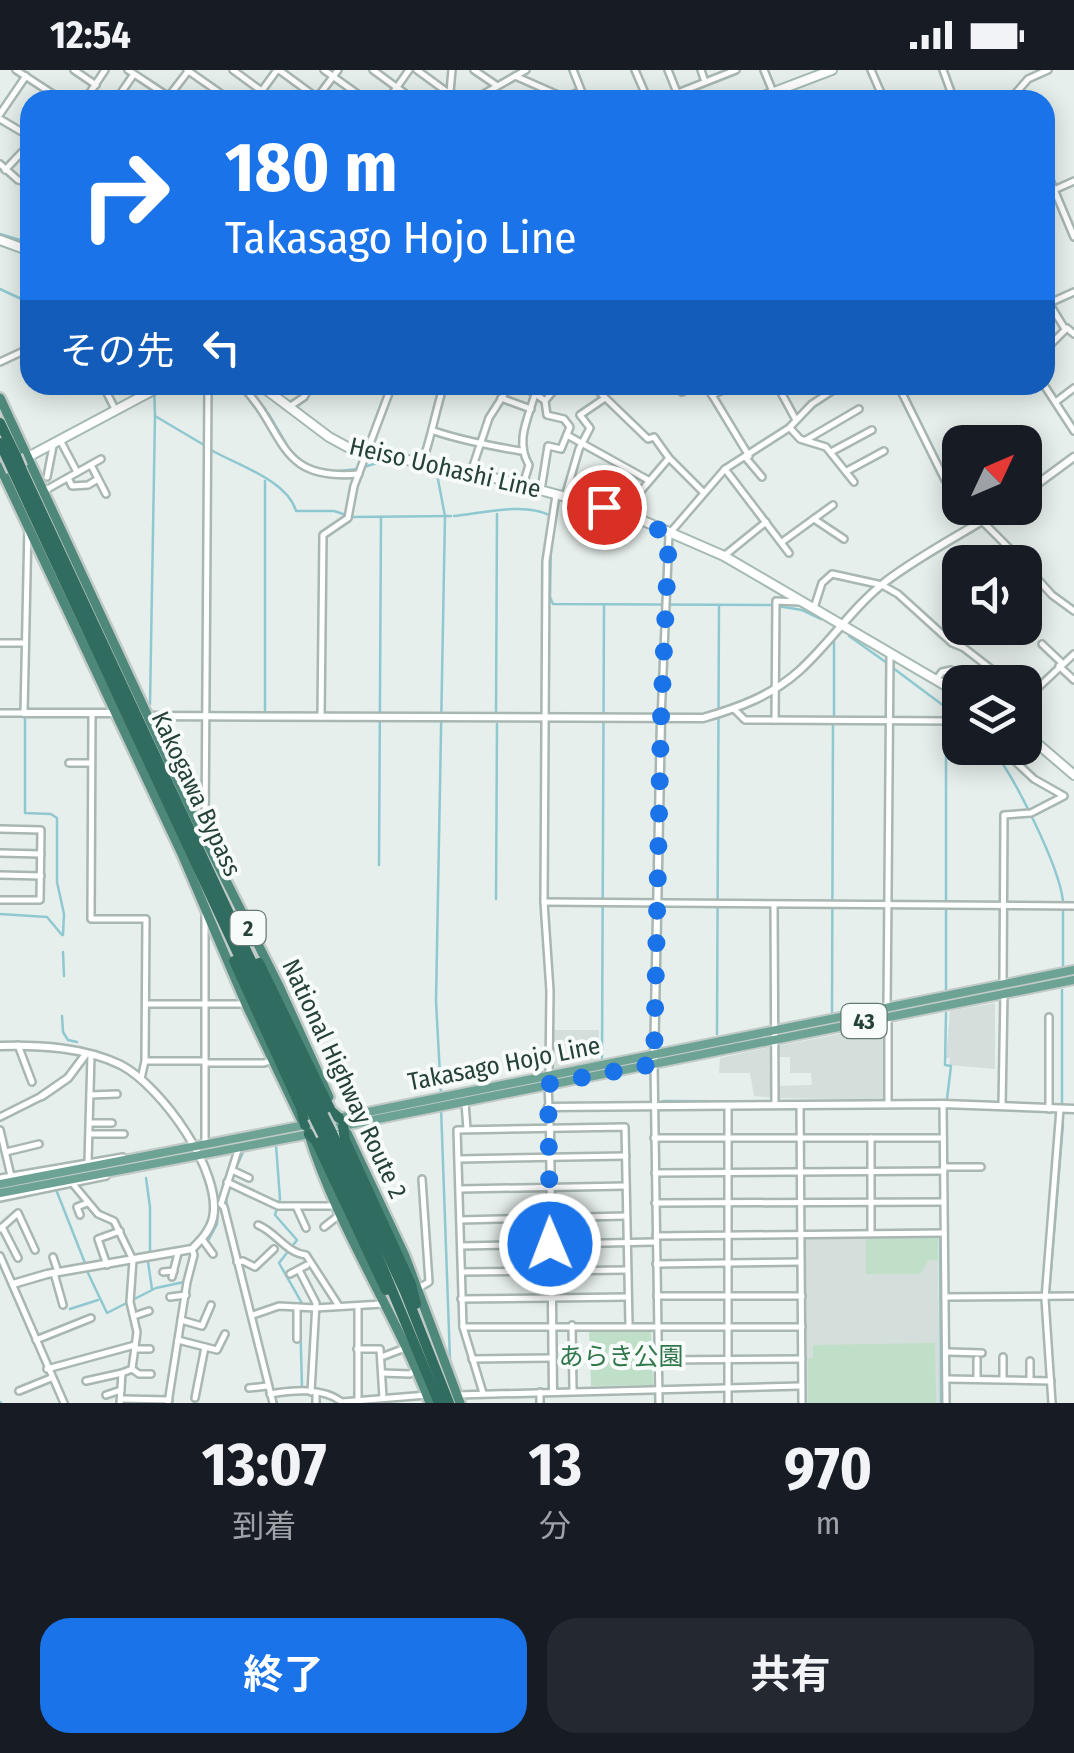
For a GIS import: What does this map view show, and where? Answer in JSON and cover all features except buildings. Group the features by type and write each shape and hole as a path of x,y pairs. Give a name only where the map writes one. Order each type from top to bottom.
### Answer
{"highway":[{"name":"National Highway Route 2","path":"0,398 11,465 28,525 117,713 246,1004 273,1060 313,1123 336,1206 422,1370 428,1399"},
{"name":"Kakogawa Bypass","path":"0,423 11,465"},
{"name":"Kakogawa Bypass","path":"0,443 229,925 313,1123 327,1134 458,1398"},
{"name":"National Highway Route 2","path":"11,465 44,491 146,716 280,988 417,1289 458,1398"},
{"path":"229,925 271,984 332,1111 341,1122 345,1140 412,1284 424,1335"},
{"path":"313,1123 316,1140 422,1370"},
{"name":"Kakogawa Bypass","path":"327,1134 422,1370 440,1403"}],"main road":[{"path":"785,90 832,70"},
{"path":"11,465 144,395"},
{"name":"Heiso Uohashi Line","path":"274,395 329,437 367,453 471,472 623,512 724,556 814,608 890,661 942,684"},
{"path":"1042,748 1074,775"},
{"name":"Takasago Hojo Line","path":"441,1101 465,1100 654,1054 1003,989 1074,970"},
{"name":"Takasago Hojo Line","path":"1003,989 1074,980"},
{"name":"Takasago Hojo Line","path":"0,1189 148,1165 194,1150 205,1142 313,1123 341,1122 549,1080 654,1064 774,1034"},
{"name":"Takasago Hojo Line","path":"0,1189 131,1158 239,1146 313,1123"}],"street":[{"path":"16,70 46,90"},
{"path":"74,70 96,85"},
{"path":"92,90 105,70"},
{"path":"188,70 216,90"},
{"path":"233,70 261,90"},
{"path":"263,90 278,70 306,90"},
{"path":"324,70 335,73 355,90"},
{"path":"374,70 400,90"},
{"path":"397,88 409,70"},
{"path":"418,70 445,90"},
{"path":"474,70 498,86"},
{"path":"491,90 526,70"},
{"path":"700,70 705,82"},
{"path":"690,90 733,70"},
{"path":"1018,90 1028,79 1048,70"},
{"path":"131,72 156,90"},
{"path":"0,117 26,76"},
{"path":"515,76 547,90"},
{"path":"1074,182 1055,190 1074,238"},
{"path":"1055,314 1074,334"},
{"path":"1055,340 1074,323"},
{"path":"1056,402 1074,388"},
{"path":"108,395 115,410"},
{"path":"203,835 208,395"},
{"path":"249,395 282,444 305,468 322,475 360,470"},
{"path":"290,407 305,395"},
{"path":"321,717 323,535 349,515 360,470 388,395"},
{"path":"422,463 434,431 441,395"},
{"path":"471,472 502,395"},
{"path":"524,485 526,462 521,451 535,395"},
{"path":"536,395 545,401 547,415 570,426 560,449 548,446 542,490"},
{"path":"545,401 550,395"},
{"path":"712,395 762,477"},
{"path":"782,395 796,420"},
{"path":"658,1403 654,1054 669,534 726,469 789,428 826,395"},
{"path":"903,395 942,474"},
{"path":"1051,395 1074,431"},
{"path":"554,1391 548,1107 550,991 544,902 546,561 552,512 590,428 580,416 604,396 648,439 654,436 669,458 703,492"},
{"path":"500,398 531,409"},
{"path":"805,440 860,409"},
{"path":"789,428 805,440 824,446 854,482"},
{"path":"831,452 872,430"},
{"path":"434,431 466,442 521,451"},
{"path":"567,435 648,480"},
{"path":"57,442 77,472"},
{"path":"47,477 57,442"},
{"path":"847,471 884,451"},
{"path":"1042,481 1074,457"},
{"path":"623,512 669,458"},
{"path":"44,491 100,459"},
{"path":"526,462 545,463"},
{"path":"90,465 106,494"},
{"path":"726,469 789,553"},
{"path":"68,478 72,486 88,485 98,479"},
{"path":"782,542 833,505"},
{"path":"814,520 844,538"},
{"path":"724,556 766,522"},
{"path":"24,713 28,525"},
{"path":"146,716 600,719 695,718 718,714 776,689 799,671 838,625 882,585 976,525"},
{"path":"986,525 1005,545"},
{"path":"814,608 822,583 832,574 882,585 898,594 952,644 964,648 984,665"},
{"path":"1042,584 1074,611"},
{"path":"776,720 776,605 804,602"},
{"path":"0,643 22,643"},
{"path":"1042,644 1074,680"},
{"path":"1042,681 1074,654"},
{"path":"888,1102 890,661"},
{"path":"936,680 942,672"},
{"path":"734,709 745,720 942,721"},
{"path":"0,713 117,713"},
{"path":"92,715 91,919 146,920 142,1079"},
{"path":"69,763 91,763"},
{"path":"1002,1104 1004,815 1032,813 1064,796 1019,765"},
{"path":"1051,805 1052,789"},
{"path":"0,829 41,830 40,900 0,900"},
{"path":"0,853 41,854"},
{"path":"0,875 40,876"},
{"path":"544,902 1074,906"},
{"path":"774,904 774,1102"},
{"path":"205,1142 207,912"},
{"path":"146,1004 246,1004"},
{"path":"1049,1016 1053,1025 1049,1106"},
{"path":"0,1046 88,1054 117,1063 142,1079 178,1119 218,1204 224,1207 273,1403"},
{"path":"18,1046 32,1082"},
{"path":"88,1054 88,1162"},
{"path":"0,1117 68,1078 88,1054"},
{"path":"145,1064 273,1060"},
{"path":"90,1095 118,1094"},
{"path":"465,1100 467,1130"},
{"path":"548,1107 888,1102 1074,1109"},
{"path":"800,1104 802,1403"},
{"path":"942,1104 946,1403"},
{"path":"728,1105 728,1403"},
{"path":"1052,1403 1045,1299 1062,1109"},
{"path":"90,1123 112,1122"},
{"path":"484,1392 462,1327 457,1130 625,1127 629,1325"},
{"path":"0,1130 11,1176"},
{"path":"90,1134 124,1134"},
{"path":"654,1138 943,1138"},
{"path":"870,1138 871,1233"},
{"path":"6,1152 39,1144"},
{"path":"122,1373 120,1401 168,1402 193,1255 205,1241 239,1146"},
{"path":"458,1159 626,1156"},
{"path":"0,1189 11,1176 114,1157 131,1158"},
{"path":"0,1189 73,1184 148,1165"},
{"path":"654,1174 981,1167"},
{"path":"232,1170 249,1178"},
{"path":"227,1182 274,1205 336,1206 338,1216 324,1227"},
{"path":"73,1184 98,1214 114,1221 133,1260 132,1369"},
{"path":"417,1289 429,1282 424,1184"},
{"path":"460,1189 626,1186"},
{"path":"655,1203 944,1202"},
{"path":"80,1215 77,1207 88,1203"},
{"path":"296,1206 306,1228"},
{"path":"18,1258 1,1228 16,1214 20,1214 34,1250"},
{"path":"460,1220 626,1216"},
{"path":"258,1224 290,1249 306,1255 339,1306"},
{"path":"107,1264 98,1239 120,1232"},
{"path":"461,1246 627,1243 728,1234 944,1233"},
{"path":"205,1241 213,1254"},
{"path":"237,1262 255,1267 264,1262 270,1250"},
{"path":"14,1284 107,1264 178,1253 193,1255"},
{"path":"163,1272 173,1274 178,1253"},
{"path":"0,1256 62,1403"},
{"path":"53,1257 63,1305"},
{"path":"656,1264 801,1262"},
{"path":"290,1274 307,1266"},
{"path":"299,1270 316,1303 308,1391 316,1403"},
{"path":"462,1272 627,1270"},
{"path":"0,1275 7,1271"},
{"path":"248,1297 258,1293"},
{"path":"170,1297 184,1295"},
{"path":"658,1296 802,1296"},
{"path":"945,1297 1074,1296"},
{"path":"461,1299 628,1297"},
{"path":"253,1315 278,1306 374,1307 386,1303"},
{"path":"181,1320 202,1326 212,1305"},
{"path":"358,1306 358,1398"},
{"path":"297,1307 297,1339"},
{"path":"134,1316 149,1311"},
{"path":"36,1340 91,1318"},
{"path":"572,1325 574,1390"},
{"path":"462,1327 802,1327"},
{"path":"178,1340 217,1350 226,1334"},
{"path":"384,1356 407,1346"},
{"path":"47,1369 93,1354 135,1347 150,1350"},
{"path":"196,1398 205,1347"},
{"path":"357,1348 380,1349 384,1398"},
{"path":"948,1352 982,1353"},
{"path":"1003,1357 1003,1379"},
{"path":"472,1359 552,1358"},
{"path":"658,1360 802,1358"},
{"path":"977,1360 977,1379"},
{"path":"1030,1361 1030,1380"},
{"path":"86,1381 94,1375 132,1369"},
{"path":"132,1369 139,1374 152,1374"},
{"path":"382,1374 422,1370"},
{"path":"19,1391 52,1378"},
{"path":"948,1379 1052,1380"},
{"path":"249,1388 268,1386"},
{"path":"458,1398 484,1392 802,1386"},
{"path":"106,1396 121,1390"},
{"path":"270,1394 308,1391 336,1396 342,1402 358,1398 428,1399"},
{"path":"540,1392 540,1403"}],"shaded area":[{"path":"995,1003 995,1069 949,1065 950,1058 946,1058 950,1011"},
{"path":"886,1025 884,1100 776,1098 776,1086 812,1085 811,1073 790,1073 790,1057 777,1057 777,1046"},
{"path":"553,1030 599,1030 598,1060 553,1069"},
{"path":"771,1047 774,1098 754,1096 750,1073 719,1073 720,1058"},
{"path":"938,1237 940,1403 805,1403 805,1239"}],"green space":[{"path":"938,1238 938,1261 929,1259 920,1274 866,1274 866,1239"},
{"name":"あらき公園","path":"651,1328 653,1385 591,1386 589,1330"},
{"path":"935,1343 936,1403 808,1403 808,1359 813,1358 813,1345"}],"waterway":[{"path":"0,234 20,240"},
{"path":"0,289 20,298"},
{"path":"154,395 155,416 204,445"},
{"path":"254,395 266,410"},
{"path":"268,413 291,452"},
{"path":"150,704 155,416"},
{"path":"211,450 272,482 283,490 296,511 334,511 352,517 451,516"},
{"path":"329,472 383,461 424,467"},
{"path":"436,469 445,516 436,1001 441,1094"},
{"path":"265,481 265,710"},
{"path":"454,516 517,509 551,516"},
{"path":"496,713 497,514"},
{"path":"379,865 381,517"},
{"path":"551,542 553,604 771,605 802,610 821,619"},
{"path":"602,1058 604,606"},
{"path":"717,1034 719,606"},
{"path":"849,636 887,663"},
{"path":"834,642 834,716"},
{"path":"893,668 942,705"},
{"path":"25,719 25,813 51,814 57,818 57,882 64,914 63,935"},
{"path":"832,1012 833,723"},
{"path":"496,899 497,724"},
{"path":"946,765 946,989"},
{"path":"1002,765 1034,822 1063,901"},
{"path":"1063,909 1063,965"},
{"path":"0,914 47,917 62,935"},
{"path":"63,952 64,976"},
{"path":"1053,1105 1062,1105 1062,990"},
{"path":"946,1013 945,1065 951,1066 947,1099"},
{"path":"62,1016 63,1032 68,1040 77,1042"},
{"path":"663,1101 1000,1103"},
{"path":"441,1107 450,1360 465,1403"},
{"path":"1049,1294 1063,1123"},
{"path":"276,1145 280,1199 275,1215 297,1240 279,1263 303,1305 302,1388 303,1393 311,1395"},
{"path":"236,1168 244,1150"},
{"path":"206,1162 210,1175"},
{"path":"146,1178 150,1252"},
{"path":"214,1187 218,1201"},
{"path":"229,1187 229,1218"},
{"path":"57,1192 85,1263"},
{"path":"208,1241 217,1224 218,1209"},
{"path":"940,1238 941,1403"},
{"path":"148,1262 152,1289"},
{"path":"241,1265 264,1355"},
{"path":"88,1273 107,1313 156,1288 184,1282"},
{"path":"70,1309 98,1300"},
{"path":"170,1377 174,1350"}],"route":[{"path":"550,1244 548,1084 654,1064 669,534 604,507"}]}
